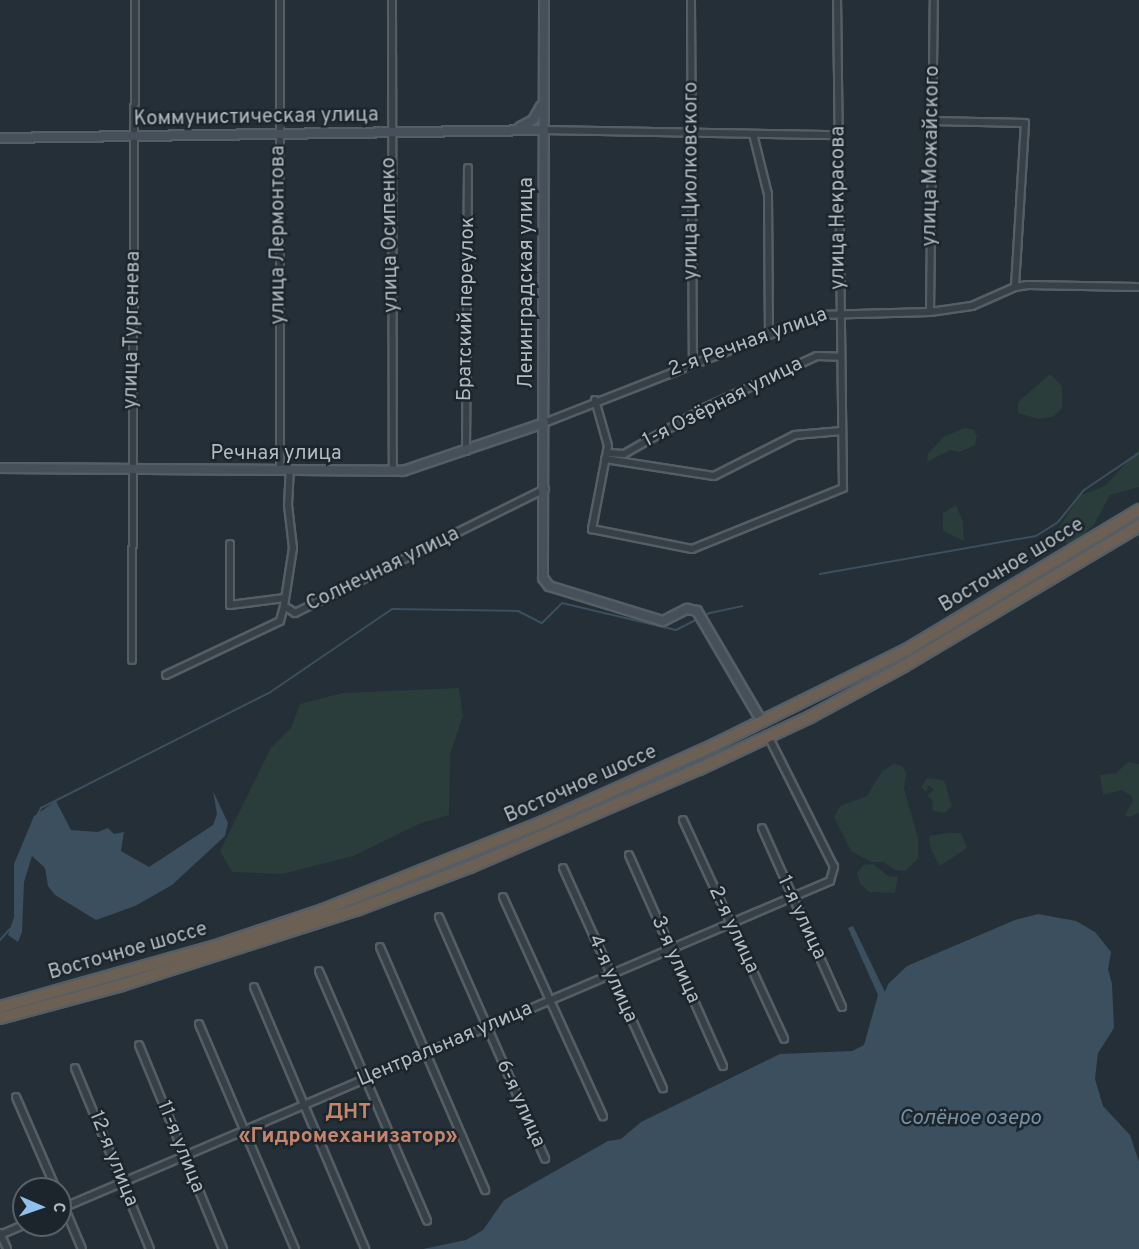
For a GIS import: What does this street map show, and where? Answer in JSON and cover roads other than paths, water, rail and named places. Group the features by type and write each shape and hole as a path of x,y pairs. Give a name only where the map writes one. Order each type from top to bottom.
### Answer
{"highway":[{"name":"Восточное шоссе","path":"0,1007 216,946 323,910 595,800 762,722 933,634 1139,510"},
{"name":"Восточное шоссе","path":"0,1018 122,985 356,910 470,867 574,823 768,736 939,646 1139,526"},
{"path":"933,634 941,637 939,646"},
{"path":"574,823 550,828 554,821 595,800"}],"street":[{"name":"улица Тургенева","path":"132,660 135,0"},
{"name":"улица Лермонтова","path":"279,0 280,470"},
{"name":"улица Осипенко","path":"392,0 390,132 393,471"},
{"name":"Ленинградская улица","path":"544,0 545,489 542,566 549,586 663,621 687,609 697,611 762,722"},
{"name":"улица Циолковского","path":"691,0 693,363"},
{"name":"улица Некрасова","path":"606,456 592,529 692,549 843,488 839,312 837,0"},
{"name":"улица Можайского","path":"930,312 934,0"},
{"path":"512,130 533,120 543,100"},
{"path":"932,121 1025,123 1015,287"},
{"name":"Коммунистическая улица","path":"0,138 512,130 839,135"},
{"path":"753,134 768,194 769,332"},
{"name":"Братский переулок","path":"466,451 468,168"},
{"name":"2-я Речная улица","path":"544,423 595,400 769,332 839,312 930,312 972,306 1015,287 1137,288"},
{"name":"1-я Озёрная улица","path":"606,456 624,454 706,407 817,356 840,357"},
{"path":"595,400 606,456 714,476 795,435 842,431"},
{"name":"Речная улица","path":"0,468 393,471 426,466 544,423"},
{"path":"284,606 293,548 288,505 290,470"},
{"name":"Солнечная улица","path":"166,675 280,621 284,606 295,613 545,489"},
{"path":"230,544 230,605 285,598"},
{"name":"Центральная улица","path":"72,1204 830,881 834,867 768,736"},
{"name":"2-я улица","path":"683,820 784,1039"},
{"name":"1-я улица","path":"762,828 790,898 842,1007"},
{"name":"3-я улица","path":"629,855 723,1066"},
{"name":"4-я улица","path":"563,868 663,1088"},
{"path":"503,897 603,1116"},
{"name":"6-я улица","path":"439,917 485,1028 544,1159"},
{"path":"380,947 485,1190"},
{"path":"319,971 427,1221"},
{"path":"254,987 365,1249"},
{"path":"199,1024 295,1249"},
{"name":"11-я улица","path":"139,1045 183,1157 223,1249"},
{"name":"12-я улица","path":"75,1068 150,1249"},
{"path":"16,1097 51,1177"},
{"path":"72,1228 82,1249"},
{"path":"0,1234 7,1249"}],"water":[{"path":"213,791 228,823 225,836 172,885 135,906 96,920 55,895 48,886 45,868 32,856 24,882 22,932 18,942 8,935 14,917 14,864 34,816 56,801 71,830 98,832 108,828 114,834 124,832 121,851 149,867 213,825 217,814"},
{"name":"Солёное озеро","path":"1038,914 1076,921 1095,932 1111,952 1108,969 1112,984 1114,1028 1098,1053 1095,1079 1103,1106 1130,1135 1139,1162 1139,1249 423,1249 466,1240 483,1230 504,1200 608,1141 621,1139 641,1122 780,1054 852,1051 864,1045 878,995 848,928 853,926 885,992 888,984 907,966 1015,920"}],"waterway":[{"path":"820,574 1036,536 1058,522 1084,490 1139,453"},
{"path":"38,814 41,808 269,693 392,609 518,611 542,623 562,603 676,630 710,613 742,606"},
{"path":"0,940 10,929"}],"district":[{"name":"ДНТ «Гидромеханизатор»","path":"348,1125"}]}
